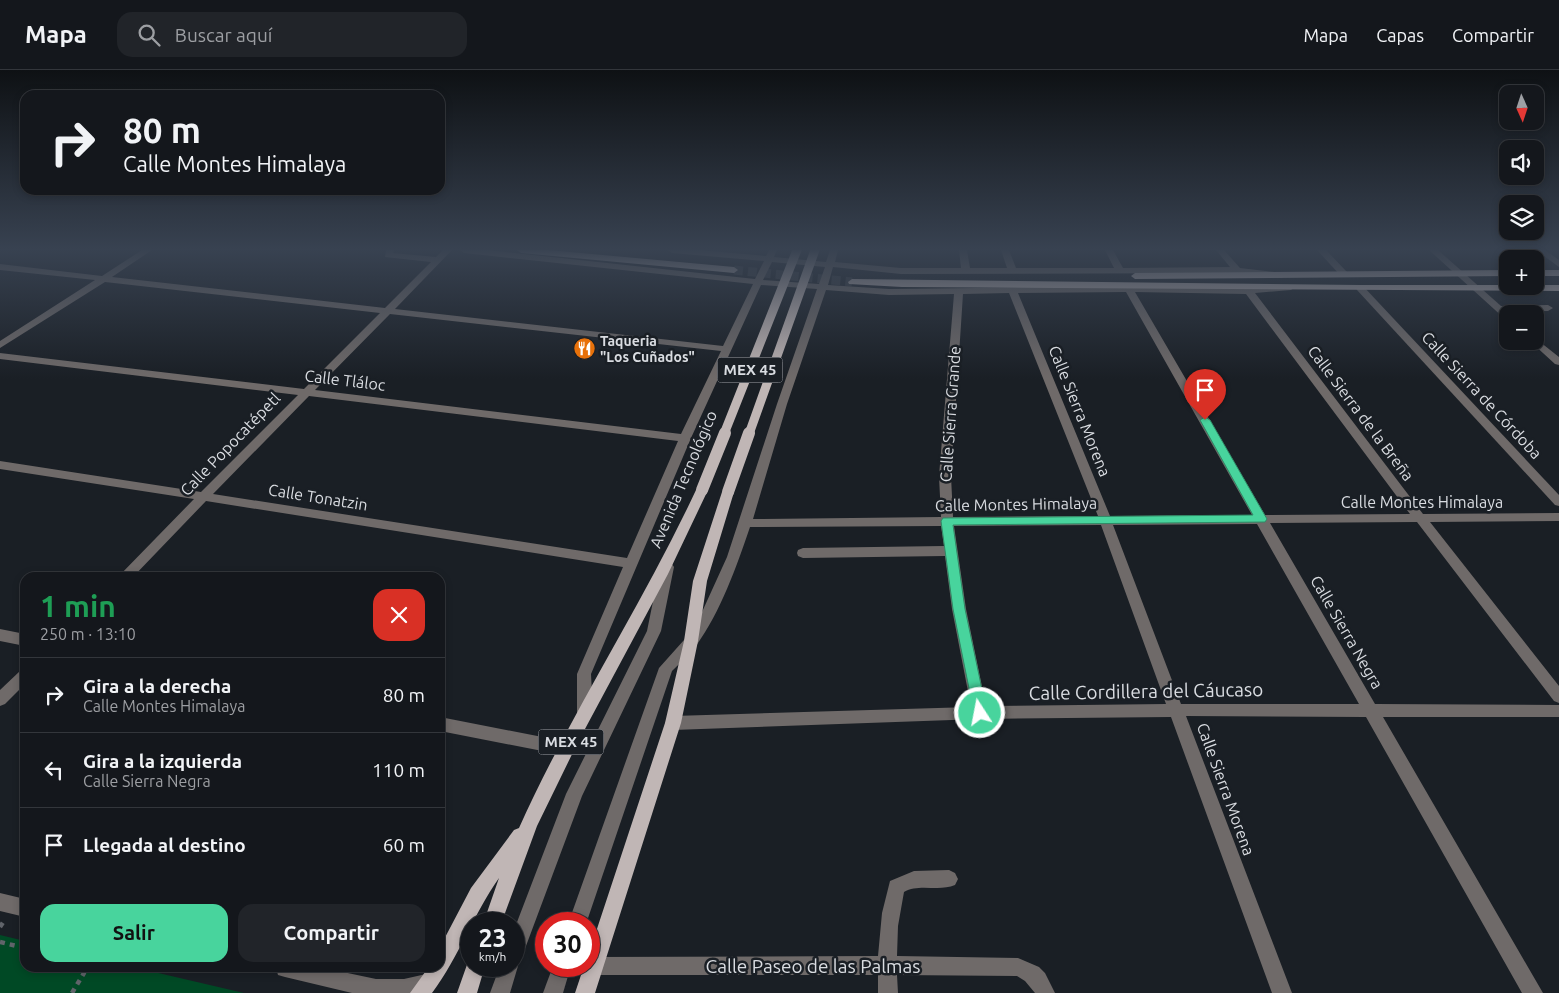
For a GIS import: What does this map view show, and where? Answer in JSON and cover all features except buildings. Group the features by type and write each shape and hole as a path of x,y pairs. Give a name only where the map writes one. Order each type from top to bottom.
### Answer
{"main road":[{"name":"Avenida Tecnológico","path":"496,912 530,822 585,713 667,567 702,490 780,293"},
{"name":"MEX 45","path":"600,945 673,723 691,641 700,581 728,492 800,293"},
{"path":"445,957 477,894 530,822"},
{"path":"423,989 436,972"},
{"path":"467,993 472,977"},
{"name":"MEX 45","path":"585,993 590,977"}],"street":[{"path":"0,345 81,293"},
{"path":"232,293 726,349"},
{"name":"Calle Popocatépetl","path":"128,572 404,293"},
{"name":"Avenida Tecnológico","path":"585,713 584,674 685,438 753,293"},
{"path":"581,912 666,668 691,641 719,593 744,523 802,342 822,293"},
{"name":"Calle Sierra Grande","path":"959,293 945,476 947,521 959,609 980,713"},
{"name":"Calle Sierra Morena","path":"1015,293 1105,519 1282,993"},
{"name":"Calle Sierra Negra","path":"1132,293 1533,993"},
{"name":"Calle Sierra de la Breña","path":"1250,293 1559,697"},
{"name":"Calle Sierra de Córdoba","path":"1365,293 1559,502"},
{"path":"1481,293 1498,309 1548,308"},
{"path":"1544,349 1559,362"},
{"name":"Calle Tláloc","path":"0,356 307,391 685,438"},
{"name":"Calle Tonatzin","path":"0,465 631,563"},
{"name":"Calle Montes Himalaya","path":"744,523 1559,517"},
{"path":"803,552 950,551"},
{"path":"525,925 574,794 654,631 667,567"},
{"path":"0,636 20,639"},
{"path":"0,700 20,680"},
{"name":"Calle Cordillera del Cáucaso","path":"673,723 980,713 1177,710 1559,711"},
{"path":"445,725 568,750"},
{"path":"888,993 891,914 896,887 903,882 914,879 948,878"},
{"path":"0,902 20,907"},
{"name":"Calle Paseo de las Palmas","path":"600,966 1018,968 1032,974 1038,980 1045,993"},
{"path":"302,972 376,990 423,989"},
{"path":"500,993 505,977"},
{"path":"553,993 558,977"}],"path":[{"path":"0,942 20,947"},
{"path":"72,993 84,972"}],"green space":[{"path":"0,935 20,940 20,972 154,972 244,993 0,993"}],"place":[{"name":"Taqueria \"Los Cuñados\"","path":"584,349"}],"route":[{"path":"980,713 959,609 947,521 1261,519 1205,420"}]}
